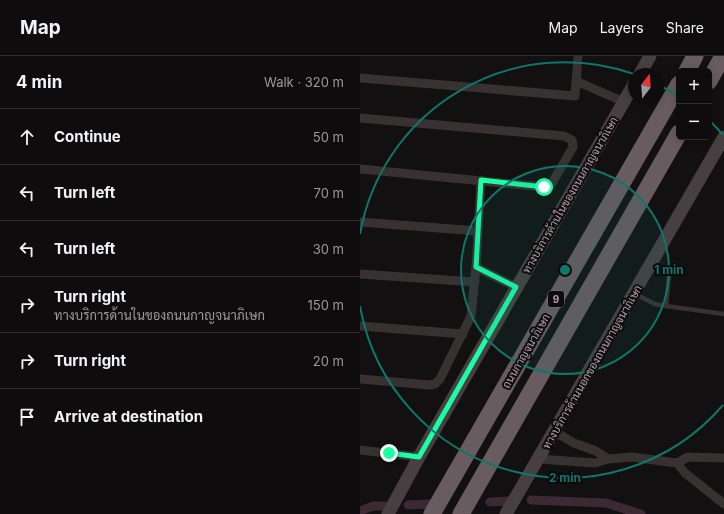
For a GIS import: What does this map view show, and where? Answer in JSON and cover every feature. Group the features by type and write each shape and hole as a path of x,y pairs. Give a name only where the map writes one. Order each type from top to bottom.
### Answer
{"highway":[{"path":"689,68 695,56"},
{"path":"712,76 723,56"},
{"name":"ถนนกาญจนาภิเษก","path":"432,514 676,89"},
{"name":"9","path":"461,514 676,138"}],"main road":[{"path":"643,68 650,56"},
{"name":"ทางบริการด้านในของถนนกาญจนาภิเษก","path":"388,514 516,287 628,95"},
{"name":"ทางบริการด้านนอกของถนนกาญจนาภิเษก","path":"506,514 540,459 724,137"}],"street":[{"path":"360,78 574,96 578,56"},
{"path":"576,81 624,102"},
{"path":"360,118 564,136 572,140 573,147 549,186 544,187 360,169"},
{"path":"360,379 430,385 435,384 440,379 471,316 475,282 481,180"},
{"path":"360,222 478,231"},
{"path":"476,267 516,287"},
{"path":"360,274 475,282"},
{"path":"360,326 463,334"},
{"path":"555,432 574,443 596,451 608,459"},
{"path":"567,461 574,443"},
{"path":"360,450 419,457"},
{"path":"540,459 595,463 608,459 632,457 677,464 685,473 724,504"},
{"path":"677,464 688,457 724,458"}],"lane":[{"path":"666,306 670,267"},
{"path":"634,294 655,304 724,314"}],"waterway":[{"path":"531,500 606,503 641,514"},
{"path":"490,502 509,501"},
{"path":"408,505 429,504"},
{"path":"360,511 373,506 385,506"}],"route":[{"path":"389,453 419,457 516,287 476,267 481,180 544,187"}]}
